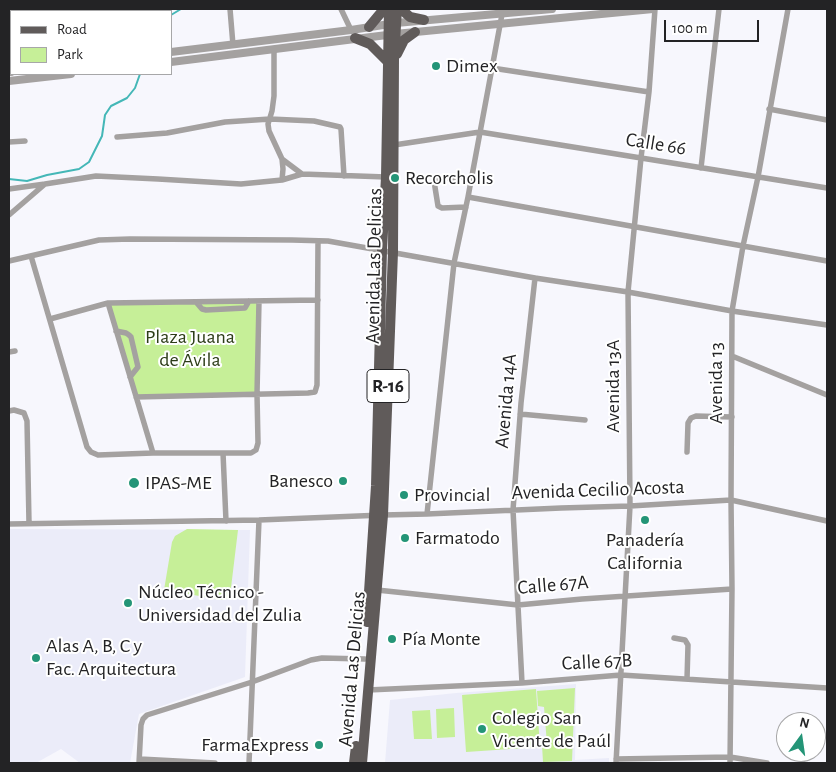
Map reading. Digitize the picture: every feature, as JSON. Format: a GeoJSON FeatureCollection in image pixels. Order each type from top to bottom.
{"type":"FeatureCollection","features":[{"type":"Feature","properties":{"kind":"main road"},"geometry":{"type":"LineString","coordinates":[[369,27],[384,9]]}},
{"type":"Feature","properties":{"kind":"main road","name":"R-16"},"geometry":{"type":"LineString","coordinates":[[389,9],[393,23]]}},
{"type":"Feature","properties":{"kind":"main road","name":"Avenida Las Delicias"},"geometry":{"type":"LineString","coordinates":[[362,763],[376,590],[393,252],[394,145],[391,60],[393,23],[397,9]]}},
{"type":"Feature","properties":{"kind":"main road"},"geometry":{"type":"LineString","coordinates":[[401,9],[410,17],[424,20]]}},
{"type":"Feature","properties":{"kind":"main road"},"geometry":{"type":"LineString","coordinates":[[353,34],[391,60],[404,40],[416,32]]}},
{"type":"Feature","properties":{"kind":"main road","name":"R-16"},"geometry":{"type":"LineString","coordinates":[[354,763],[379,515],[376,486],[382,250],[391,60]]}},
{"type":"Feature","properties":{"kind":"street"},"geometry":{"type":"LineString","coordinates":[[230,9],[233,45]]}},
{"type":"Feature","properties":{"kind":"street"},"geometry":{"type":"LineString","coordinates":[[341,9],[353,34]]}},
{"type":"Feature","properties":{"kind":"street"},"geometry":{"type":"LineString","coordinates":[[172,62],[274,49],[353,34],[369,27],[393,23],[503,11],[552,9]]}},
{"type":"Feature","properties":{"kind":"street"},"geometry":{"type":"LineString","coordinates":[[172,52],[353,34],[416,32],[654,9]]}},
{"type":"Feature","properties":{"kind":"street","name":"Avenida 13A"},"geometry":{"type":"LineString","coordinates":[[616,761],[630,506],[628,292],[649,92],[654,9]]}},
{"type":"Feature","properties":{"kind":"street"},"geometry":{"type":"LineString","coordinates":[[701,168],[719,9]]}},
{"type":"Feature","properties":{"kind":"street","name":"Avenida 13"},"geometry":{"type":"LineString","coordinates":[[730,760],[732,683],[732,311],[788,9]]}},
{"type":"Feature","properties":{"kind":"street"},"geometry":{"type":"LineString","coordinates":[[427,514],[454,263],[503,11]]}},
{"type":"Feature","properties":{"kind":"street"},"geometry":{"type":"LineString","coordinates":[[274,49],[274,96],[268,124],[269,131],[282,159],[282,180]]}},
{"type":"Feature","properties":{"kind":"street"},"geometry":{"type":"LineString","coordinates":[[492,68],[649,92]]}},
{"type":"Feature","properties":{"kind":"street"},"geometry":{"type":"LineString","coordinates":[[9,81],[58,75]]}},
{"type":"Feature","properties":{"kind":"street"},"geometry":{"type":"LineString","coordinates":[[769,109],[827,120]]}},
{"type":"Feature","properties":{"kind":"street"},"geometry":{"type":"LineString","coordinates":[[117,137],[167,133],[225,122],[270,119],[314,121],[340,127],[342,132],[344,176]]}},
{"type":"Feature","properties":{"kind":"street","name":"Calle 66"},"geometry":{"type":"LineString","coordinates":[[394,145],[480,132],[827,188]]}},
{"type":"Feature","properties":{"kind":"street"},"geometry":{"type":"LineString","coordinates":[[9,142],[25,141]]}},
{"type":"Feature","properties":{"kind":"street"},"geometry":{"type":"LineString","coordinates":[[282,159],[302,174]]}},
{"type":"Feature","properties":{"kind":"street"},"geometry":{"type":"LineString","coordinates":[[9,189],[96,176],[241,184],[282,180],[302,174],[386,177]]}},
{"type":"Feature","properties":{"kind":"street"},"geometry":{"type":"LineString","coordinates":[[462,177],[436,179],[434,181],[438,206],[442,208],[466,207]]}},
{"type":"Feature","properties":{"kind":"street"},"geometry":{"type":"LineString","coordinates":[[9,215],[45,184]]}},
{"type":"Feature","properties":{"kind":"street"},"geometry":{"type":"LineString","coordinates":[[468,197],[827,261]]}},
{"type":"Feature","properties":{"kind":"street"},"geometry":{"type":"LineString","coordinates":[[9,261],[99,240],[328,241],[535,278],[827,325]]}},
{"type":"Feature","properties":{"kind":"street"},"geometry":{"type":"LineString","coordinates":[[136,396],[315,392],[318,385],[318,241]]}},
{"type":"Feature","properties":{"kind":"street"},"geometry":{"type":"LineString","coordinates":[[31,256],[87,447],[91,452],[98,455],[223,453],[256,450],[258,444],[258,301]]}},
{"type":"Feature","properties":{"kind":"street","name":"Avenida 14A"},"geometry":{"type":"LineString","coordinates":[[522,683],[513,510],[520,414],[535,278]]}},
{"type":"Feature","properties":{"kind":"street"},"geometry":{"type":"LineString","coordinates":[[50,319],[108,304],[318,300]]}},
{"type":"Feature","properties":{"kind":"street"},"geometry":{"type":"LineString","coordinates":[[108,304],[153,453]]}},
{"type":"Feature","properties":{"kind":"street"},"geometry":{"type":"LineString","coordinates":[[116,331],[126,333],[130,337],[138,367],[130,377]]}},
{"type":"Feature","properties":{"kind":"street"},"geometry":{"type":"LineString","coordinates":[[732,356],[827,395]]}},
{"type":"Feature","properties":{"kind":"street"},"geometry":{"type":"LineString","coordinates":[[9,411],[14,410],[24,414],[27,421],[29,523]]}},
{"type":"Feature","properties":{"kind":"street"},"geometry":{"type":"LineString","coordinates":[[520,414],[585,420]]}},
{"type":"Feature","properties":{"kind":"street"},"geometry":{"type":"LineString","coordinates":[[687,452],[688,423],[691,418],[696,416],[732,417]]}},
{"type":"Feature","properties":{"kind":"street"},"geometry":{"type":"LineString","coordinates":[[223,453],[226,521]]}},
{"type":"Feature","properties":{"kind":"street","name":"Avenida Cecilio Acosta"},"geometry":{"type":"LineString","coordinates":[[9,524],[259,520],[630,506],[731,500],[827,521]]}},
{"type":"Feature","properties":{"kind":"street"},"geometry":{"type":"LineString","coordinates":[[249,763],[259,520]]}},
{"type":"Feature","properties":{"kind":"street","name":"Calle 67A"},"geometry":{"type":"LineString","coordinates":[[376,590],[518,605],[732,588]]}},
{"type":"Feature","properties":{"kind":"street"},"geometry":{"type":"LineString","coordinates":[[674,638],[685,640],[688,645],[687,679]]}},
{"type":"Feature","properties":{"kind":"street"},"geometry":{"type":"LineString","coordinates":[[215,763],[140,761],[141,725],[143,719],[147,715],[252,682],[311,660],[322,658],[365,659]]}},
{"type":"Feature","properties":{"kind":"street","name":"Calle 67B"},"geometry":{"type":"LineString","coordinates":[[368,690],[522,683],[621,675],[827,688]]}},
{"type":"Feature","properties":{"kind":"street"},"geometry":{"type":"LineString","coordinates":[[616,761],[730,760],[767,763]]}},
{"type":"Feature","properties":{"kind":"shaded area","name":"Núcleo Técnico - Universidad del Zulia"},"geometry":{"type":"Polygon","coordinates":[[[9,529],[250,530],[245,677],[139,714],[130,763],[80,763],[61,749],[36,763],[9,763],[9,529]]]}},
{"type":"Feature","properties":{"kind":"shaded area","name":"Colegio San Vicente de Paúl"},"geometry":{"type":"Polygon","coordinates":[[[576,684],[575,760],[609,758],[609,763],[385,763],[390,700],[576,684]]]}},
{"type":"Feature","properties":{"kind":"green space","name":"Plaza Juana de Ávila"},"geometry":{"type":"Polygon","coordinates":[[[257,302],[256,393],[137,395],[110,305],[257,302]]]}},
{"type":"Feature","properties":{"kind":"green space"},"geometry":{"type":"Polygon","coordinates":[[[187,529],[238,530],[230,596],[228,598],[223,600],[164,590],[172,542],[175,536],[187,529]]]}},
{"type":"Feature","properties":{"kind":"green space"},"geometry":{"type":"Polygon","coordinates":[[[575,688],[572,761],[543,762],[542,745],[547,744],[544,707],[538,706],[537,691],[575,688]]]}},
{"type":"Feature","properties":{"kind":"green space"},"geometry":{"type":"Polygon","coordinates":[[[536,689],[540,747],[466,752],[462,695],[536,689]]]}},
{"type":"Feature","properties":{"kind":"green space"},"geometry":{"type":"Polygon","coordinates":[[[454,708],[455,737],[437,738],[436,709],[454,708]]]}},
{"type":"Feature","properties":{"kind":"green space"},"geometry":{"type":"Polygon","coordinates":[[[430,710],[432,739],[414,739],[412,711],[430,710]]]}},
{"type":"Feature","properties":{"kind":"waterway"},"geometry":{"type":"LineString","coordinates":[[172,14],[181,9]]}},
{"type":"Feature","properties":{"kind":"waterway"},"geometry":{"type":"LineString","coordinates":[[9,179],[27,181],[79,169],[89,162],[102,136],[105,115],[111,106],[127,98],[135,88],[140,75]]}},
{"type":"Feature","properties":{"kind":"place","name":"Dimex"},"geometry":{"type":"Point","coordinates":[436,66]}},
{"type":"Feature","properties":{"kind":"place","name":"Recorcholis"},"geometry":{"type":"Point","coordinates":[395,178]}},
{"type":"Feature","properties":{"kind":"place","name":"Banesco"},"geometry":{"type":"Point","coordinates":[343,481]}},
{"type":"Feature","properties":{"kind":"place","name":"IPAS-ME"},"geometry":{"type":"Point","coordinates":[134,483]}},
{"type":"Feature","properties":{"kind":"place","name":"Provincial"},"geometry":{"type":"Point","coordinates":[404,495]}},
{"type":"Feature","properties":{"kind":"place","name":"Panadería California"},"geometry":{"type":"Point","coordinates":[645,520]}},
{"type":"Feature","properties":{"kind":"place","name":"Farmatodo"},"geometry":{"type":"Point","coordinates":[405,538]}},
{"type":"Feature","properties":{"kind":"place","name":"Núcleo Técnico - Universidad del Zulia"},"geometry":{"type":"Point","coordinates":[128,603]}},
{"type":"Feature","properties":{"kind":"place","name":"Pía Monte"},"geometry":{"type":"Point","coordinates":[392,639]}},
{"type":"Feature","properties":{"kind":"place","name":"Alas A, B, C y Fac. Arquitectura"},"geometry":{"type":"Point","coordinates":[36,658]}},
{"type":"Feature","properties":{"kind":"place","name":"Colegio San Vicente de Paúl"},"geometry":{"type":"Point","coordinates":[482,729]}},
{"type":"Feature","properties":{"kind":"place","name":"FarmaExpress"},"geometry":{"type":"Point","coordinates":[319,745]}}]}
